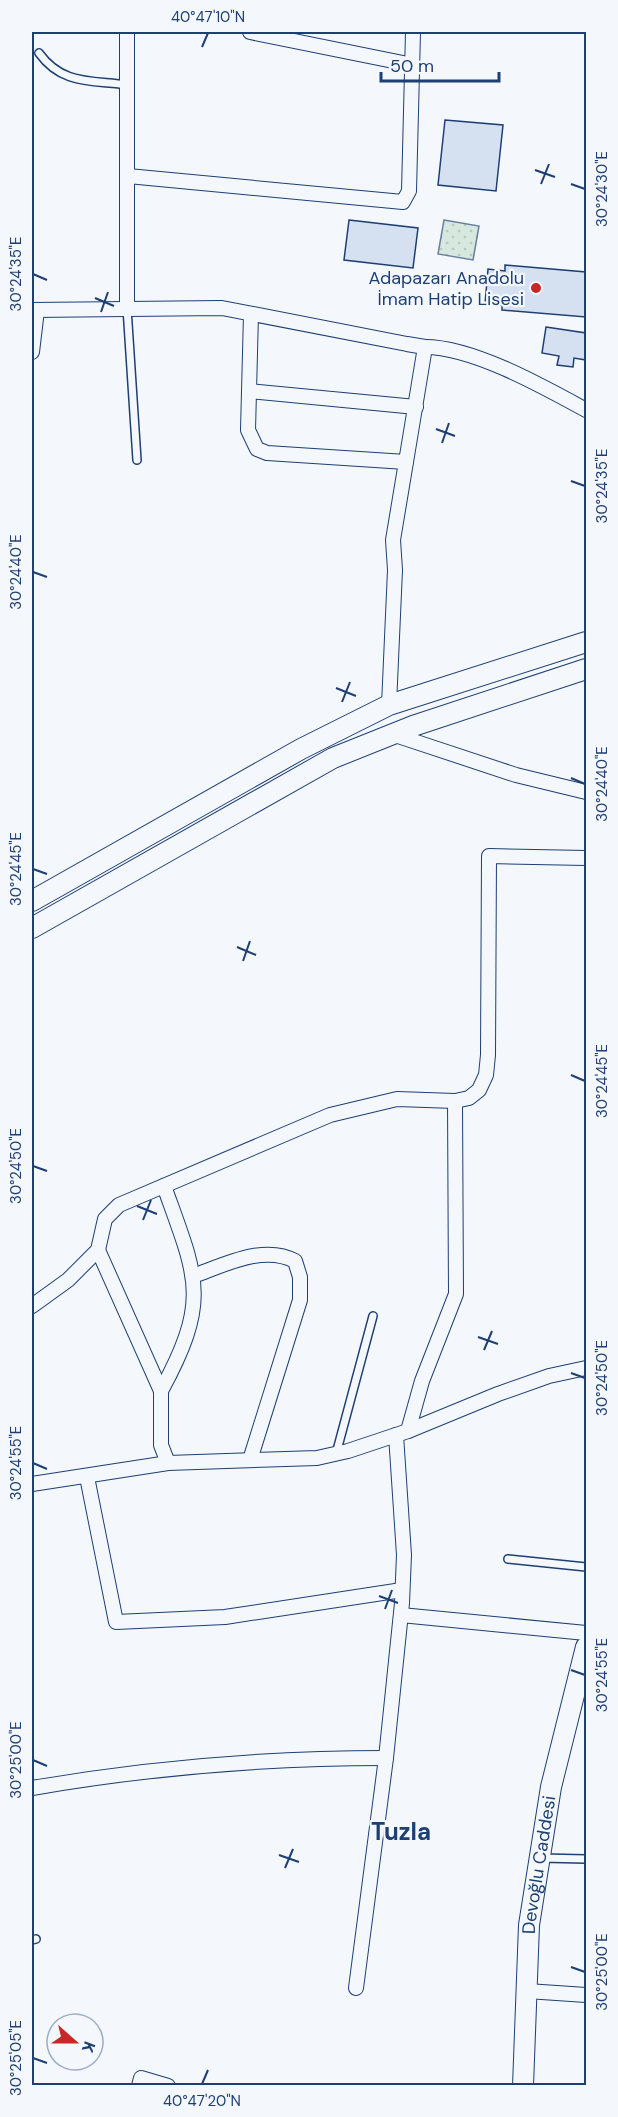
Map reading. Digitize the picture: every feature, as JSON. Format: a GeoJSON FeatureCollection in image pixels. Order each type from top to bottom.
{"type":"FeatureCollection","features":[{"type":"Feature","properties":{"kind":"street"},"geometry":{"type":"LineString","coordinates":[[127,32],[127,308]]}},
{"type":"Feature","properties":{"kind":"street"},"geometry":{"type":"LineString","coordinates":[[250,32],[413,65]]}},
{"type":"Feature","properties":{"kind":"street"},"geometry":{"type":"LineString","coordinates":[[128,176],[403,202],[409,191],[413,32]]}},
{"type":"Feature","properties":{"kind":"street"},"geometry":{"type":"LineString","coordinates":[[32,352],[34,310],[222,308],[425,347],[441,347],[539,384],[586,411]]}},
{"type":"Feature","properties":{"kind":"street"},"geometry":{"type":"LineString","coordinates":[[251,314],[248,430],[257,449],[267,453],[406,462]]}},
{"type":"Feature","properties":{"kind":"street"},"geometry":{"type":"LineString","coordinates":[[389,705],[395,570],[393,540],[425,347]]}},
{"type":"Feature","properties":{"kind":"street"},"geometry":{"type":"LineString","coordinates":[[249,391],[416,407]]}},
{"type":"Feature","properties":{"kind":"street"},"geometry":{"type":"LineString","coordinates":[[32,901],[301,749],[389,705],[586,642]]}},
{"type":"Feature","properties":{"kind":"street"},"geometry":{"type":"LineString","coordinates":[[32,928],[333,758],[392,734],[586,669]]}},
{"type":"Feature","properties":{"kind":"street"},"geometry":{"type":"LineString","coordinates":[[392,734],[516,775],[586,792]]}},
{"type":"Feature","properties":{"kind":"street"},"geometry":{"type":"LineString","coordinates":[[32,1306],[68,1281],[98,1250],[105,1219],[119,1205],[330,1115],[397,1099],[455,1101],[469,1098],[479,1090],[486,1075],[490,969],[489,856],[586,858]]}},
{"type":"Feature","properties":{"kind":"street"},"geometry":{"type":"LineString","coordinates":[[356,1988],[386,1758],[401,1615],[402,1433],[456,1294],[455,1101]]}},
{"type":"Feature","properties":{"kind":"street"},"geometry":{"type":"LineString","coordinates":[[161,1390],[181,1354],[194,1317],[196,1288],[164,1186]]}},
{"type":"Feature","properties":{"kind":"street"},"geometry":{"type":"LineString","coordinates":[[98,1250],[161,1390],[161,1445],[168,1463]]}},
{"type":"Feature","properties":{"kind":"street"},"geometry":{"type":"LineString","coordinates":[[194,1276],[246,1258],[282,1254],[295,1261],[300,1277],[300,1300],[250,1460]]}},
{"type":"Feature","properties":{"kind":"street"},"geometry":{"type":"LineString","coordinates":[[32,1484],[168,1463],[317,1458],[402,1433],[549,1376],[586,1368]]}},
{"type":"Feature","properties":{"kind":"street"},"geometry":{"type":"LineString","coordinates":[[87,1477],[116,1622],[225,1617],[402,1590]]}},
{"type":"Feature","properties":{"kind":"street"},"geometry":{"type":"LineString","coordinates":[[401,1615],[586,1633]]}},
{"type":"Feature","properties":{"kind":"street","name":"Devoğlu Caddesi"},"geometry":{"type":"LineString","coordinates":[[522,2085],[529,1925],[551,1787],[586,1647]]}},
{"type":"Feature","properties":{"kind":"street"},"geometry":{"type":"LineString","coordinates":[[32,1788],[218,1766],[324,1758],[386,1758]]}},
{"type":"Feature","properties":{"kind":"street"},"geometry":{"type":"LineString","coordinates":[[527,1991],[586,1995]]}},
{"type":"Feature","properties":{"kind":"street"},"geometry":{"type":"LineString","coordinates":[[139,2085],[141,2078],[168,2085]]}},
{"type":"Feature","properties":{"kind":"lane"},"geometry":{"type":"LineString","coordinates":[[39,53],[50,68],[59,74],[127,84]]}},
{"type":"Feature","properties":{"kind":"lane"},"geometry":{"type":"LineString","coordinates":[[127,308],[137,460]]}},
{"type":"Feature","properties":{"kind":"lane"},"geometry":{"type":"LineString","coordinates":[[336,1454],[373,1316]]}},
{"type":"Feature","properties":{"kind":"lane"},"geometry":{"type":"LineString","coordinates":[[508,1559],[586,1567]]}},
{"type":"Feature","properties":{"kind":"lane"},"geometry":{"type":"LineString","coordinates":[[540,1858],[586,1860]]}},
{"type":"Feature","properties":{"kind":"shaded area"},"geometry":{"type":"Polygon","coordinates":[[[444,220],[479,226],[473,260],[438,254],[444,220]]]}},
{"type":"Feature","properties":{"kind":"building"},"geometry":{"type":"Polygon","coordinates":[[[445,120],[503,125],[496,191],[438,185],[445,120]]]}},
{"type":"Feature","properties":{"kind":"building"},"geometry":{"type":"Polygon","coordinates":[[[349,220],[418,228],[413,268],[344,260],[349,220]]]}},
{"type":"Feature","properties":{"kind":"building","name":"Adapazarı Anadolu İmam Hatip Lisesi"},"geometry":{"type":"Polygon","coordinates":[[[505,265],[586,272],[586,317],[502,310],[502,305],[485,304],[488,269],[505,271],[505,265]]]}},
{"type":"Feature","properties":{"kind":"building"},"geometry":{"type":"Polygon","coordinates":[[[546,327],[586,333],[586,360],[574,358],[573,367],[557,365],[559,356],[542,353],[546,327]]]}},
{"type":"Feature","properties":{"kind":"place","name":"Adapazarı Anadolu İmam Hatip Lisesi"},"geometry":{"type":"Point","coordinates":[536,288]}},
{"type":"Feature","properties":{"kind":"district","name":"Tuzla"},"geometry":{"type":"Point","coordinates":[401,1831]}}]}
